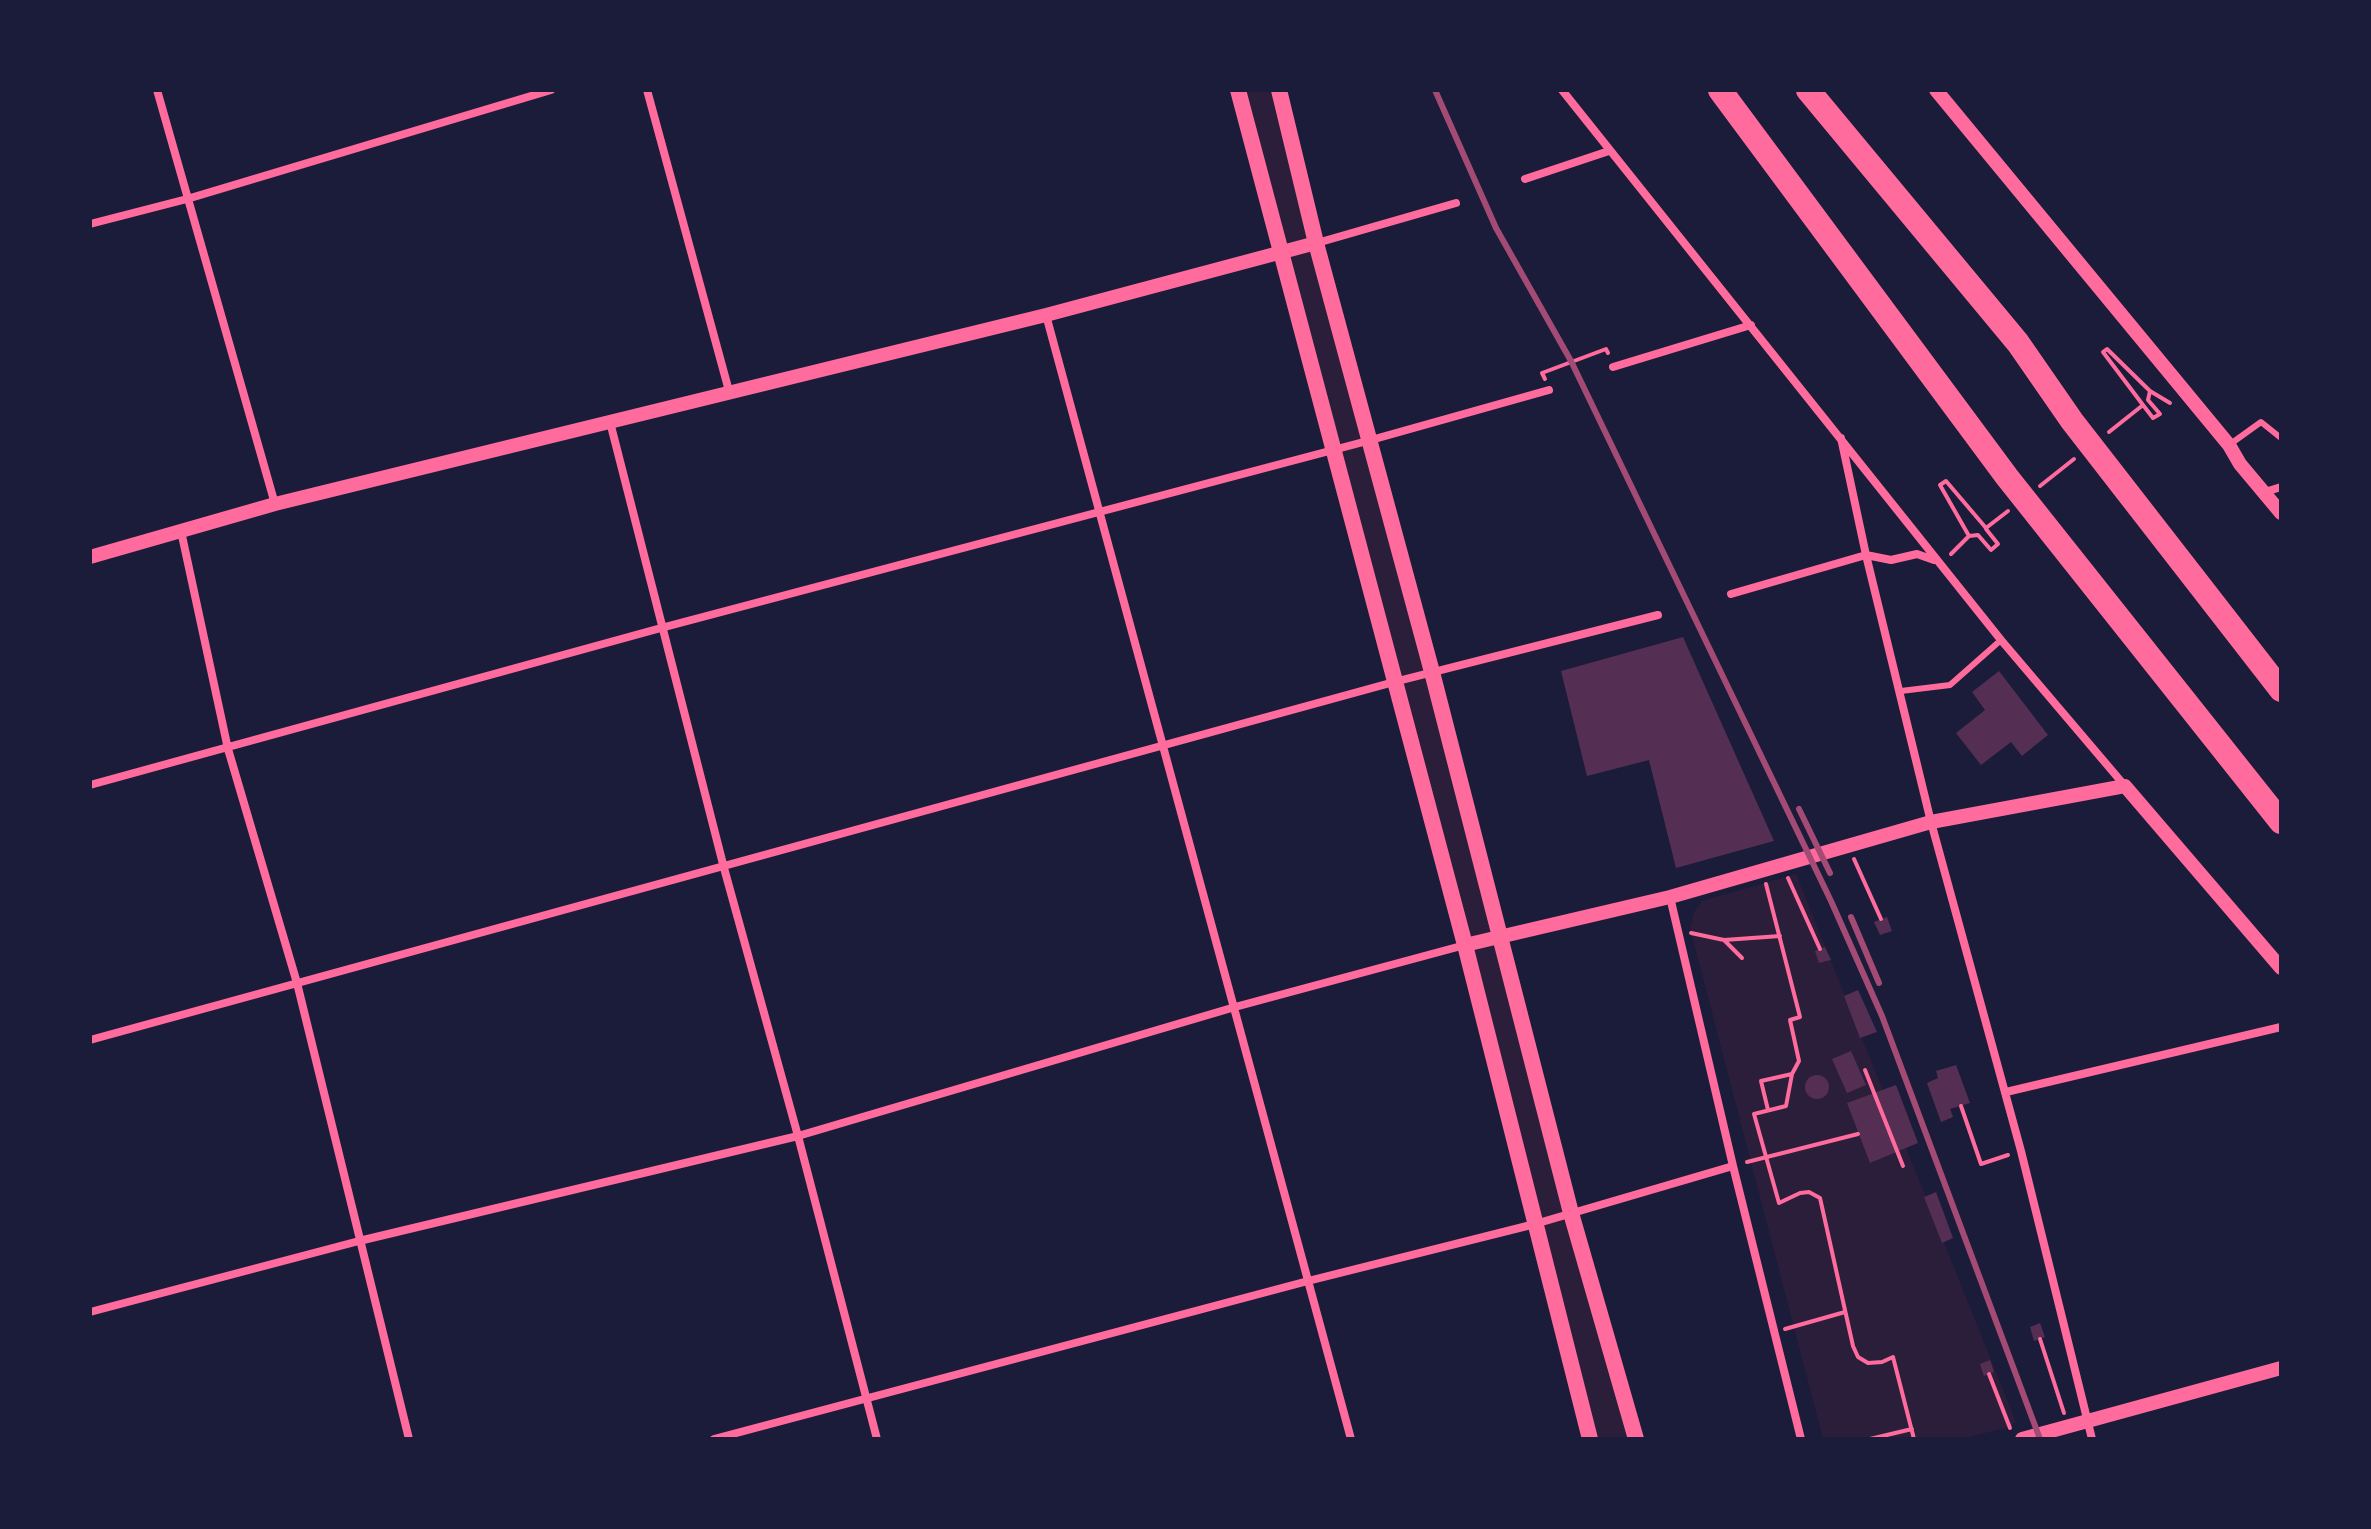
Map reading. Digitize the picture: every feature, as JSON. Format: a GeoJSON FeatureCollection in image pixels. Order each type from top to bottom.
{"type":"FeatureCollection","features":[{"type":"Feature","properties":{"kind":"highway"},"geometry":{"type":"LineString","coordinates":[[1720,90],[2007,477],[2281,822]]}},
{"type":"Feature","properties":{"kind":"highway"},"geometry":{"type":"LineString","coordinates":[[1808,90],[2018,343],[2072,421],[2281,690]]}},
{"type":"Feature","properties":{"kind":"main road"},"geometry":{"type":"LineString","coordinates":[[1238,90],[1465,945],[1590,1439]]}},
{"type":"Feature","properties":{"kind":"main road"},"geometry":{"type":"LineString","coordinates":[[1279,90],[1316,243],[1432,672],[1571,1213],[1636,1439]]}},
{"type":"Feature","properties":{"kind":"street"},"geometry":{"type":"LineString","coordinates":[[157,90],[275,504]]}},
{"type":"Feature","properties":{"kind":"street"},"geometry":{"type":"LineString","coordinates":[[90,224],[187,199],[551,90]]}},
{"type":"Feature","properties":{"kind":"street"},"geometry":{"type":"LineString","coordinates":[[647,90],[729,391]]}},
{"type":"Feature","properties":{"kind":"street"},"geometry":{"type":"LineString","coordinates":[[1562,90],[2001,640],[2281,968]]}},
{"type":"Feature","properties":{"kind":"street"},"geometry":{"type":"LineString","coordinates":[[1936,90],[2229,445],[2240,464],[2281,513]]}},
{"type":"Feature","properties":{"kind":"street"},"geometry":{"type":"LineString","coordinates":[[1525,179],[1609,151]]}},
{"type":"Feature","properties":{"kind":"street"},"geometry":{"type":"LineString","coordinates":[[90,557],[275,504],[1046,315],[1456,203]]}},
{"type":"Feature","properties":{"kind":"street"},"geometry":{"type":"LineString","coordinates":[[1046,315],[1351,1439]]}},
{"type":"Feature","properties":{"kind":"street"},"geometry":{"type":"LineString","coordinates":[[1613,367],[1751,325]]}},
{"type":"Feature","properties":{"kind":"street"},"geometry":{"type":"LineString","coordinates":[[90,785],[1549,390]]}},
{"type":"Feature","properties":{"kind":"street"},"geometry":{"type":"LineString","coordinates":[[610,422],[724,868],[877,1439]]}},
{"type":"Feature","properties":{"kind":"street"},"geometry":{"type":"LineString","coordinates":[[1841,438],[1931,822],[2006,1092],[2092,1439]]}},
{"type":"Feature","properties":{"kind":"street"},"geometry":{"type":"LineString","coordinates":[[2265,492],[2281,487]]}},
{"type":"Feature","properties":{"kind":"street"},"geometry":{"type":"LineString","coordinates":[[181,531],[228,749],[297,983],[409,1439]]}},
{"type":"Feature","properties":{"kind":"street"},"geometry":{"type":"LineString","coordinates":[[1731,594],[1866,555],[1891,560],[1917,554],[1941,564]]}},
{"type":"Feature","properties":{"kind":"street"},"geometry":{"type":"LineString","coordinates":[[90,1040],[1394,682],[1658,615]]}},
{"type":"Feature","properties":{"kind":"street"},"geometry":{"type":"LineString","coordinates":[[90,1312],[359,1241],[798,1136],[1235,1007],[1465,945],[1670,897],[1931,822],[2125,786]]}},
{"type":"Feature","properties":{"kind":"street"},"geometry":{"type":"LineString","coordinates":[[1670,897],[1801,1439]]}},
{"type":"Feature","properties":{"kind":"street"},"geometry":{"type":"LineString","coordinates":[[2006,1092],[2281,1027]]}},
{"type":"Feature","properties":{"kind":"street"},"geometry":{"type":"LineString","coordinates":[[714,1439],[1535,1224],[1733,1166]]}},
{"type":"Feature","properties":{"kind":"street"},"geometry":{"type":"LineString","coordinates":[[2022,1439],[2281,1368]]}},
{"type":"Feature","properties":{"kind":"lane"},"geometry":{"type":"LineString","coordinates":[[2229,445],[2261,422],[2281,438]]}},
{"type":"Feature","properties":{"kind":"lane"},"geometry":{"type":"LineString","coordinates":[[1901,691],[1950,685],[2001,640]]}},
{"type":"Feature","properties":{"kind":"path"},"geometry":{"type":"LineString","coordinates":[[1549,390],[1542,373],[1606,349],[1613,367]]}},
{"type":"Feature","properties":{"kind":"path"},"geometry":{"type":"LineString","coordinates":[[2148,400],[2160,414],[2153,418],[2103,352],[2107,349],[2150,391]]}},
{"type":"Feature","properties":{"kind":"path"},"geometry":{"type":"LineString","coordinates":[[2106,434],[2143,405]]}},
{"type":"Feature","properties":{"kind":"path"},"geometry":{"type":"LineString","coordinates":[[2034,490],[2082,453]]}},
{"type":"Feature","properties":{"kind":"path"},"geometry":{"type":"LineString","coordinates":[[1941,564],[1968,535],[1978,535],[1991,550],[1998,544],[1946,481],[1940,485],[1968,535]]}},
{"type":"Feature","properties":{"kind":"path"},"geometry":{"type":"LineString","coordinates":[[1988,530],[2010,509]]}},
{"type":"Feature","properties":{"kind":"path"},"geometry":{"type":"LineString","coordinates":[[1848,846],[1881,919]]}},
{"type":"Feature","properties":{"kind":"path"},"geometry":{"type":"LineString","coordinates":[[1782,865],[1820,949]]}},
{"type":"Feature","properties":{"kind":"path"},"geometry":{"type":"LineString","coordinates":[[1763,870],[1800,1017],[1790,1020],[1799,1061],[1792,1074],[1786,1106],[1754,1114],[1779,1203],[1800,1193],[1809,1192],[1820,1198],[1858,1357],[1875,1363],[1893,1357],[1914,1439]]}},
{"type":"Feature","properties":{"kind":"path"},"geometry":{"type":"LineString","coordinates":[[1678,931],[1724,940],[1780,936]]}},
{"type":"Feature","properties":{"kind":"path"},"geometry":{"type":"LineString","coordinates":[[1724,940],[1742,958]]}},
{"type":"Feature","properties":{"kind":"path"},"geometry":{"type":"LineString","coordinates":[[1865,1070],[1903,1166]]}},
{"type":"Feature","properties":{"kind":"path"},"geometry":{"type":"LineString","coordinates":[[1768,1111],[1761,1081],[1792,1074]]}},
{"type":"Feature","properties":{"kind":"path"},"geometry":{"type":"LineString","coordinates":[[1961,1106],[1981,1164],[2021,1151]]}},
{"type":"Feature","properties":{"kind":"path"},"geometry":{"type":"LineString","coordinates":[[1733,1166],[1858,1134]]}},
{"type":"Feature","properties":{"kind":"path"},"geometry":{"type":"LineString","coordinates":[[1774,1332],[1845,1312]]}},
{"type":"Feature","properties":{"kind":"path"},"geometry":{"type":"LineString","coordinates":[[2040,1339],[2068,1426]]}},
{"type":"Feature","properties":{"kind":"path"},"geometry":{"type":"LineString","coordinates":[[1989,1374],[2014,1439]]}},
{"type":"Feature","properties":{"kind":"path"},"geometry":{"type":"LineString","coordinates":[[1870,1439],[1912,1429]]}},
{"type":"Feature","properties":{"kind":"shaded area"},"geometry":{"type":"Polygon","coordinates":[[[1238,90],[1279,90],[1636,1439],[1590,1439],[1238,90]]]}},
{"type":"Feature","properties":{"kind":"shaded area"},"geometry":{"type":"Polygon","coordinates":[[[1796,874],[2016,1422],[2010,1427],[1961,1439],[1823,1439],[1690,928],[1694,912],[1702,901],[1796,874]]]}},
{"type":"Feature","properties":{"kind":"building"},"geometry":{"type":"Polygon","coordinates":[[[1683,637],[1774,841],[1676,868],[1649,760],[1587,776],[1561,671],[1683,637]]]}},
{"type":"Feature","properties":{"kind":"building"},"geometry":{"type":"Polygon","coordinates":[[[1999,671],[2048,735],[2022,756],[2011,742],[1981,765],[1956,733],[1985,710],[1972,692],[1999,671]]]}},
{"type":"Feature","properties":{"kind":"building"},"geometry":{"type":"Polygon","coordinates":[[[1887,917],[1892,931],[1880,935],[1874,922],[1887,917]]]}},
{"type":"Feature","properties":{"kind":"building"},"geometry":{"type":"Polygon","coordinates":[[[1825,947],[1831,960],[1819,963],[1815,951],[1825,947]]]}},
{"type":"Feature","properties":{"kind":"building"},"geometry":{"type":"Polygon","coordinates":[[[1858,990],[1877,1032],[1860,1038],[1844,996],[1858,990]]]}},
{"type":"Feature","properties":{"kind":"building"},"geometry":{"type":"Polygon","coordinates":[[[1851,1051],[1866,1085],[1847,1093],[1832,1059],[1851,1051]]]}},
{"type":"Feature","properties":{"kind":"building"},"geometry":{"type":"Polygon","coordinates":[[[1956,1065],[1970,1103],[1950,1109],[1953,1117],[1941,1122],[1927,1083],[1938,1078],[1936,1071],[1956,1065]]]}},
{"type":"Feature","properties":{"kind":"building"},"geometry":{"type":"Polygon","coordinates":[[[1817,1075],[1828,1082],[1829,1087],[1822,1098],[1817,1099],[1806,1092],[1805,1087],[1812,1076],[1817,1075]]]}},
{"type":"Feature","properties":{"kind":"building"},"geometry":{"type":"Polygon","coordinates":[[[1896,1085],[1918,1143],[1870,1163],[1847,1103],[1896,1085]]]}},
{"type":"Feature","properties":{"kind":"building"},"geometry":{"type":"Polygon","coordinates":[[[1936,1192],[1953,1238],[1942,1243],[1924,1197],[1936,1192]]]}},
{"type":"Feature","properties":{"kind":"building"},"geometry":{"type":"Polygon","coordinates":[[[2040,1323],[2045,1337],[2034,1341],[2030,1327],[2040,1323]]]}},
{"type":"Feature","properties":{"kind":"building"},"geometry":{"type":"Polygon","coordinates":[[[1990,1360],[1994,1372],[1984,1376],[1980,1364],[1990,1360]]]}},
{"type":"Feature","properties":{"kind":"railway"},"geometry":{"type":"LineString","coordinates":[[1435,90],[1496,228],[1571,361],[1831,901],[1882,1016],[2040,1439]]}},
{"type":"Feature","properties":{"kind":"railway"},"geometry":{"type":"LineString","coordinates":[[1799,809],[1830,873]]}},
{"type":"Feature","properties":{"kind":"railway"},"geometry":{"type":"LineString","coordinates":[[1851,917],[1879,983]]}}]}
